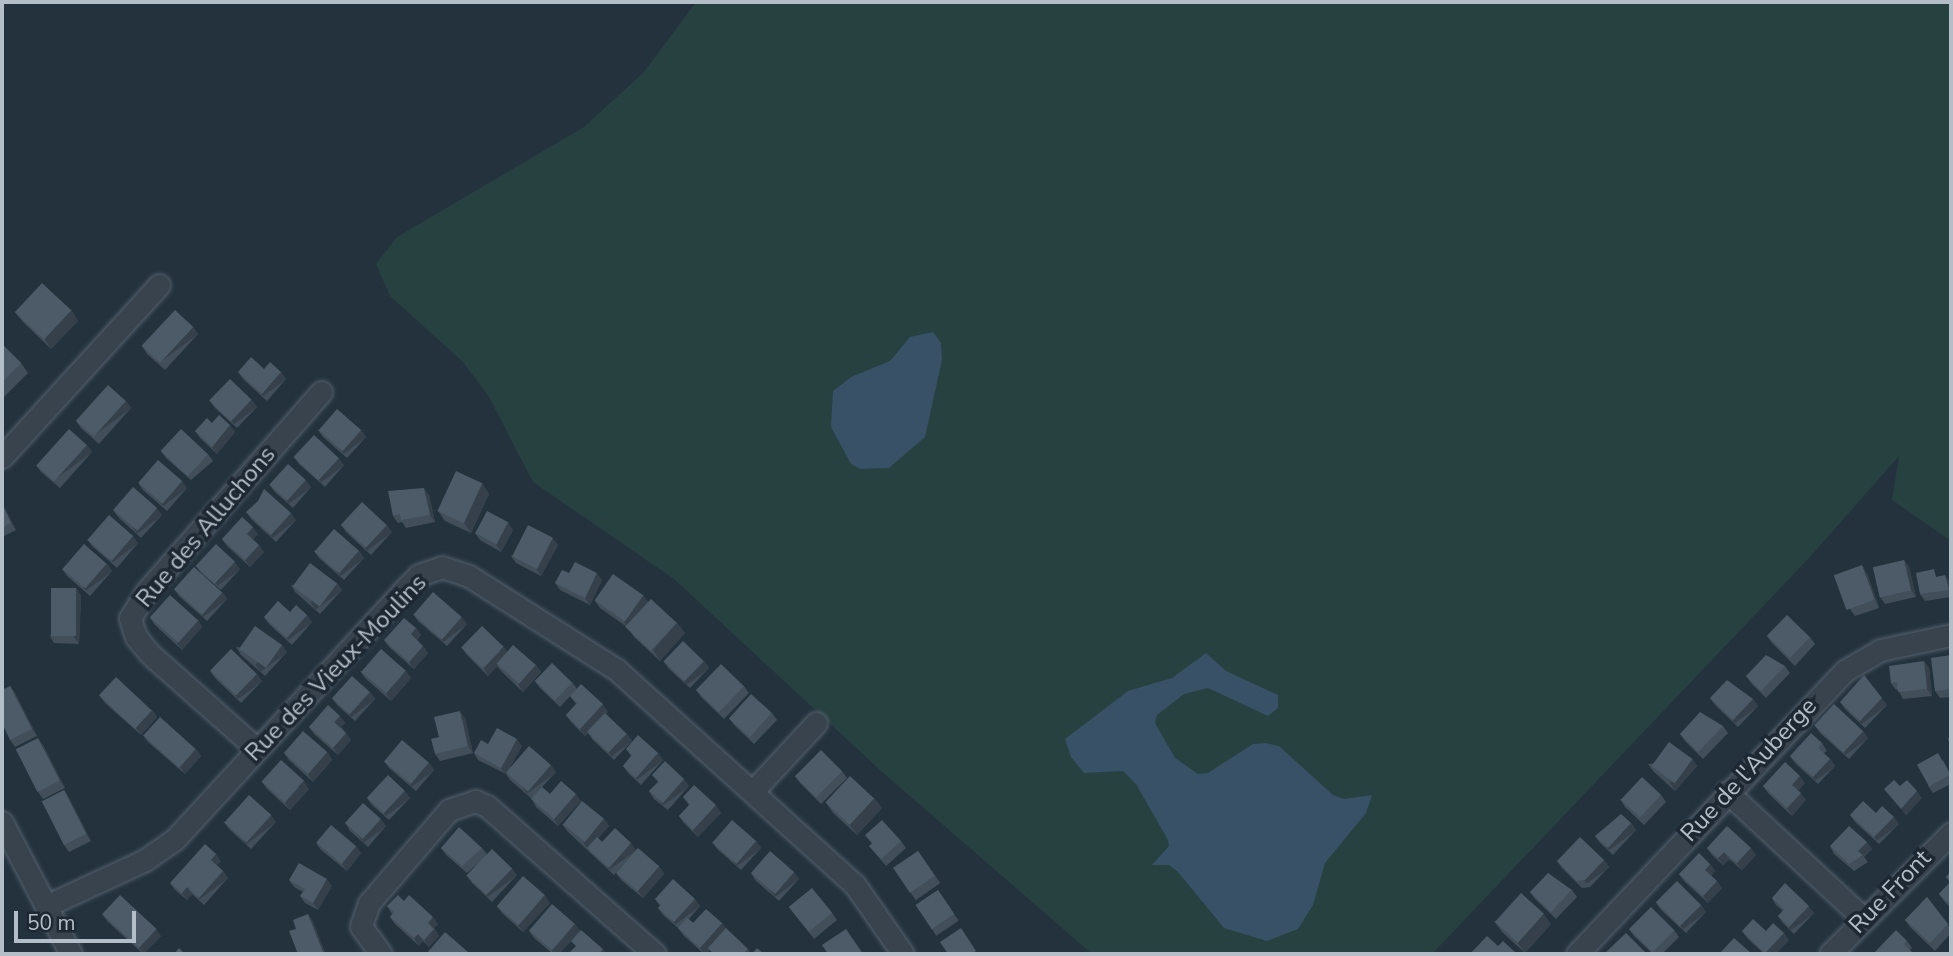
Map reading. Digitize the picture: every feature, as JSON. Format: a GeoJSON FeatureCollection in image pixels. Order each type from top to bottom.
{"type":"FeatureCollection","features":[{"type":"Feature","properties":{"kind":"street"},"geometry":{"type":"LineString","coordinates":[[2,457],[159,285]]}},
{"type":"Feature","properties":{"kind":"street","name":"Rue des Alluchons"},"geometry":{"type":"LineString","coordinates":[[257,749],[149,653],[136,637],[130,618],[146,592],[321,391]]}},
{"type":"Feature","properties":{"kind":"street","name":"Rue des Vieux-Moulins"},"geometry":{"type":"LineString","coordinates":[[48,905],[145,860],[175,839],[408,586],[419,575],[442,567],[469,576],[599,656],[855,885],[903,954]]}},
{"type":"Feature","properties":{"kind":"street","name":"Rue de l'Auberge"},"geometry":{"type":"LineString","coordinates":[[1577,954],[1830,684],[1863,657],[1898,644],[1951,635]]}},
{"type":"Feature","properties":{"kind":"street"},"geometry":{"type":"LineString","coordinates":[[753,791],[816,723]]}},
{"type":"Feature","properties":{"kind":"street"},"geometry":{"type":"LineString","coordinates":[[1727,792],[1863,918]]}},
{"type":"Feature","properties":{"kind":"street"},"geometry":{"type":"LineString","coordinates":[[381,954],[361,926],[369,903],[449,810],[475,801],[487,806],[655,954]]}},
{"type":"Feature","properties":{"kind":"street"},"geometry":{"type":"LineString","coordinates":[[2,822],[48,905],[71,954]]}},
{"type":"Feature","properties":{"kind":"street","name":"Rue Front"},"geometry":{"type":"LineString","coordinates":[[1830,954],[1863,918],[1951,833]]}},
{"type":"Feature","properties":{"kind":"green space"},"geometry":{"type":"Polygon","coordinates":[[[696,2],[1951,2],[1951,541],[1892,500],[1899,456],[1810,557],[1432,954],[1092,954],[881,771],[674,579],[533,482],[489,397],[463,362],[390,296],[376,264],[397,237],[584,127],[644,72],[696,2]]]}},
{"type":"Feature","properties":{"kind":"water"},"geometry":{"type":"Polygon","coordinates":[[[933,332],[941,343],[942,360],[925,437],[889,468],[860,469],[851,464],[831,427],[833,391],[851,377],[890,361],[910,337],[933,332]]]}},
{"type":"Feature","properties":{"kind":"water"},"geometry":{"type":"Polygon","coordinates":[[[1206,653],[1226,671],[1278,695],[1278,708],[1268,716],[1208,688],[1184,694],[1157,715],[1155,723],[1175,758],[1198,774],[1208,773],[1253,744],[1266,743],[1279,746],[1333,795],[1344,799],[1372,795],[1366,813],[1325,863],[1313,905],[1298,929],[1267,941],[1224,928],[1178,872],[1169,865],[1152,865],[1169,846],[1168,840],[1136,784],[1123,771],[1084,773],[1071,757],[1065,739],[1128,691],[1172,678],[1206,653]]]}},
{"type":"Feature","properties":{"kind":"building"},"geometry":{"type":"Polygon","coordinates":[[[42,283],[71,310],[44,340],[15,312],[42,283]]]}},
{"type":"Feature","properties":{"kind":"building"},"geometry":{"type":"Polygon","coordinates":[[[175,310],[193,327],[160,363],[142,346],[175,310]]]}},
{"type":"Feature","properties":{"kind":"building"},"geometry":{"type":"Polygon","coordinates":[[[2,344],[21,363],[2,382],[2,344]]]}},
{"type":"Feature","properties":{"kind":"building"},"geometry":{"type":"Polygon","coordinates":[[[251,357],[264,369],[270,362],[281,372],[262,394],[238,372],[251,357]]]}},
{"type":"Feature","properties":{"kind":"building"},"geometry":{"type":"Polygon","coordinates":[[[230,379],[252,400],[231,421],[209,401],[230,379]]]}},
{"type":"Feature","properties":{"kind":"building"},"geometry":{"type":"Polygon","coordinates":[[[108,385],[126,401],[94,437],[76,421],[108,385]]]}},
{"type":"Feature","properties":{"kind":"building"},"geometry":{"type":"Polygon","coordinates":[[[337,409],[361,430],[343,451],[319,430],[337,409]]]}},
{"type":"Feature","properties":{"kind":"building"},"geometry":{"type":"Polygon","coordinates":[[[219,415],[230,425],[212,447],[195,431],[207,418],[212,423],[219,415]]]}},
{"type":"Feature","properties":{"kind":"building"},"geometry":{"type":"Polygon","coordinates":[[[69,429],[87,445],[54,481],[36,465],[69,429]]]}},
{"type":"Feature","properties":{"kind":"building"},"geometry":{"type":"Polygon","coordinates":[[[181,429],[208,454],[188,476],[161,451],[181,429]]]}},
{"type":"Feature","properties":{"kind":"building"},"geometry":{"type":"Polygon","coordinates":[[[314,435],[339,458],[318,480],[294,457],[314,435]]]}},
{"type":"Feature","properties":{"kind":"building"},"geometry":{"type":"Polygon","coordinates":[[[158,460],[182,481],[162,504],[138,483],[158,460]]]}},
{"type":"Feature","properties":{"kind":"building"},"geometry":{"type":"Polygon","coordinates":[[[288,464],[306,480],[287,501],[269,485],[288,464]]]}},
{"type":"Feature","properties":{"kind":"building"},"geometry":{"type":"Polygon","coordinates":[[[456,471],[482,483],[464,523],[437,511],[456,471]]]}},
{"type":"Feature","properties":{"kind":"building"},"geometry":{"type":"Polygon","coordinates":[[[133,487],[157,508],[137,531],[113,510],[133,487]]]}},
{"type":"Feature","properties":{"kind":"building"},"geometry":{"type":"Polygon","coordinates":[[[424,488],[430,515],[401,520],[400,514],[393,516],[388,491],[424,488]]]}},
{"type":"Feature","properties":{"kind":"building"},"geometry":{"type":"Polygon","coordinates":[[[264,489],[291,513],[271,535],[246,512],[258,501],[264,489]]]}},
{"type":"Feature","properties":{"kind":"building"},"geometry":{"type":"Polygon","coordinates":[[[362,502],[387,525],[366,548],[341,525],[362,502]]]}},
{"type":"Feature","properties":{"kind":"building"},"geometry":{"type":"Polygon","coordinates":[[[2,504],[11,523],[2,528],[2,504]]]}},
{"type":"Feature","properties":{"kind":"building"},"geometry":{"type":"Polygon","coordinates":[[[487,511],[508,522],[496,544],[475,533],[487,511]]]}},
{"type":"Feature","properties":{"kind":"building"},"geometry":{"type":"Polygon","coordinates":[[[109,515],[133,536],[112,561],[87,540],[109,515]]]}},
{"type":"Feature","properties":{"kind":"building"},"geometry":{"type":"Polygon","coordinates":[[[242,517],[253,527],[247,534],[259,545],[245,560],[222,539],[242,517]]]}},
{"type":"Feature","properties":{"kind":"building"},"geometry":{"type":"Polygon","coordinates":[[[528,525],[553,538],[537,569],[512,556],[528,525]]]}},
{"type":"Feature","properties":{"kind":"building"},"geometry":{"type":"Polygon","coordinates":[[[334,529],[359,551],[339,573],[314,552],[334,529]]]}},
{"type":"Feature","properties":{"kind":"building"},"geometry":{"type":"Polygon","coordinates":[[[84,544],[107,564],[85,589],[62,569],[84,544]]]}},
{"type":"Feature","properties":{"kind":"building"},"geometry":{"type":"Polygon","coordinates":[[[216,544],[235,562],[215,584],[196,566],[216,544]]]}},
{"type":"Feature","properties":{"kind":"building"},"geometry":{"type":"Polygon","coordinates":[[[1904,560],[1911,590],[1880,597],[1873,567],[1904,560]]]}},
{"type":"Feature","properties":{"kind":"building"},"geometry":{"type":"Polygon","coordinates":[[[575,562],[597,573],[585,598],[555,583],[562,570],[569,573],[575,562]]]}},
{"type":"Feature","properties":{"kind":"building"},"geometry":{"type":"Polygon","coordinates":[[[310,563],[337,583],[320,607],[293,586],[310,563]]]}},
{"type":"Feature","properties":{"kind":"building"},"geometry":{"type":"Polygon","coordinates":[[[1862,565],[1875,600],[1846,610],[1834,575],[1862,565]]]}},
{"type":"Feature","properties":{"kind":"building"},"geometry":{"type":"Polygon","coordinates":[[[194,567],[222,592],[202,615],[174,589],[194,567]]]}},
{"type":"Feature","properties":{"kind":"building"},"geometry":{"type":"Polygon","coordinates":[[[1934,569],[1936,577],[1945,575],[1949,590],[1920,594],[1916,573],[1934,569]]]}},
{"type":"Feature","properties":{"kind":"building"},"geometry":{"type":"Polygon","coordinates":[[[613,574],[643,595],[625,621],[595,600],[613,574]]]}},
{"type":"Feature","properties":{"kind":"building"},"geometry":{"type":"Polygon","coordinates":[[[51,588],[76,588],[76,636],[51,636],[51,588]]]}},
{"type":"Feature","properties":{"kind":"building"},"geometry":{"type":"Polygon","coordinates":[[[433,592],[462,617],[442,640],[413,615],[433,592]]]}},
{"type":"Feature","properties":{"kind":"building"},"geometry":{"type":"Polygon","coordinates":[[[170,595],[198,620],[178,643],[150,617],[170,595]]]}},
{"type":"Feature","properties":{"kind":"building"},"geometry":{"type":"Polygon","coordinates":[[[651,599],[677,623],[651,651],[625,627],[651,599]]]}},
{"type":"Feature","properties":{"kind":"building"},"geometry":{"type":"Polygon","coordinates":[[[278,601],[290,612],[296,605],[307,615],[287,638],[264,617],[278,601]]]}},
{"type":"Feature","properties":{"kind":"building"},"geometry":{"type":"Polygon","coordinates":[[[1787,615],[1810,637],[1790,658],[1767,636],[1787,615]]]}},
{"type":"Feature","properties":{"kind":"building"},"geometry":{"type":"Polygon","coordinates":[[[404,618],[416,628],[411,634],[423,646],[409,662],[384,640],[404,618]]]}},
{"type":"Feature","properties":{"kind":"building"},"geometry":{"type":"Polygon","coordinates":[[[255,626],[282,645],[266,668],[239,649],[255,626]]]}},
{"type":"Feature","properties":{"kind":"building"},"geometry":{"type":"Polygon","coordinates":[[[482,626],[504,647],[483,668],[461,648],[482,626]]]}},
{"type":"Feature","properties":{"kind":"building"},"geometry":{"type":"Polygon","coordinates":[[[683,641],[704,661],[684,681],[664,661],[683,641]]]}},
{"type":"Feature","properties":{"kind":"building"},"geometry":{"type":"Polygon","coordinates":[[[513,645],[536,665],[519,684],[497,664],[513,645]]]}},
{"type":"Feature","properties":{"kind":"building"},"geometry":{"type":"Polygon","coordinates":[[[231,649],[257,674],[236,696],[210,671],[231,649]]]}},
{"type":"Feature","properties":{"kind":"building"},"geometry":{"type":"Polygon","coordinates":[[[381,649],[406,671],[386,693],[361,672],[381,649]]]}},
{"type":"Feature","properties":{"kind":"building"},"geometry":{"type":"Polygon","coordinates":[[[1766,655],[1785,666],[1761,691],[1746,676],[1766,655]]]}},
{"type":"Feature","properties":{"kind":"building"},"geometry":{"type":"Polygon","coordinates":[[[1951,655],[1951,689],[1935,691],[1931,658],[1951,655]]]}},
{"type":"Feature","properties":{"kind":"building"},"geometry":{"type":"Polygon","coordinates":[[[1924,661],[1927,689],[1898,692],[1897,682],[1891,683],[1889,666],[1924,661]]]}},
{"type":"Feature","properties":{"kind":"building"},"geometry":{"type":"Polygon","coordinates":[[[552,663],[572,682],[555,700],[535,681],[552,663]]]}},
{"type":"Feature","properties":{"kind":"building"},"geometry":{"type":"Polygon","coordinates":[[[721,664],[744,686],[719,712],[696,690],[721,664]]]}},
{"type":"Feature","properties":{"kind":"building"},"geometry":{"type":"Polygon","coordinates":[[[1864,675],[1882,698],[1860,721],[1840,702],[1864,675]]]}},
{"type":"Feature","properties":{"kind":"building"},"geometry":{"type":"Polygon","coordinates":[[[352,676],[370,692],[350,714],[332,698],[352,676]]]}},
{"type":"Feature","properties":{"kind":"building"},"geometry":{"type":"Polygon","coordinates":[[[116,677],[152,710],[135,729],[99,695],[116,677]]]}},
{"type":"Feature","properties":{"kind":"building"},"geometry":{"type":"Polygon","coordinates":[[[1727,680],[1753,699],[1733,720],[1710,698],[1727,680]]]}},
{"type":"Feature","properties":{"kind":"building"},"geometry":{"type":"Polygon","coordinates":[[[581,684],[603,704],[580,729],[566,715],[577,703],[570,696],[581,684]]]}},
{"type":"Feature","properties":{"kind":"building"},"geometry":{"type":"Polygon","coordinates":[[[10,686],[32,729],[10,740],[2,723],[2,690],[10,686]]]}},
{"type":"Feature","properties":{"kind":"building"},"geometry":{"type":"Polygon","coordinates":[[[751,694],[772,713],[750,737],[729,719],[751,694]]]}},
{"type":"Feature","properties":{"kind":"building"},"geometry":{"type":"Polygon","coordinates":[[[1834,704],[1863,731],[1843,752],[1814,725],[1834,704]]]}},
{"type":"Feature","properties":{"kind":"building"},"geometry":{"type":"Polygon","coordinates":[[[328,705],[340,716],[334,722],[346,733],[333,748],[309,727],[328,705]]]}},
{"type":"Feature","properties":{"kind":"building"},"geometry":{"type":"Polygon","coordinates":[[[460,711],[468,746],[435,754],[431,739],[439,737],[434,717],[460,711]]]}},
{"type":"Feature","properties":{"kind":"building"},"geometry":{"type":"Polygon","coordinates":[[[1700,712],[1723,726],[1698,752],[1680,734],[1700,712]]]}},
{"type":"Feature","properties":{"kind":"building"},"geometry":{"type":"Polygon","coordinates":[[[605,713],[627,734],[609,753],[587,732],[605,713]]]}},
{"type":"Feature","properties":{"kind":"building"},"geometry":{"type":"Polygon","coordinates":[[[160,717],[196,749],[179,768],[143,736],[160,717]]]}},
{"type":"Feature","properties":{"kind":"building"},"geometry":{"type":"Polygon","coordinates":[[[497,728],[517,739],[501,768],[474,753],[481,740],[488,744],[497,728]]]}},
{"type":"Feature","properties":{"kind":"building"},"geometry":{"type":"Polygon","coordinates":[[[303,731],[327,752],[308,774],[284,753],[303,731]]]}},
{"type":"Feature","properties":{"kind":"building"},"geometry":{"type":"Polygon","coordinates":[[[1811,733],[1822,743],[1818,748],[1830,759],[1813,777],[1790,756],[1811,733]]]}},
{"type":"Feature","properties":{"kind":"building"},"geometry":{"type":"Polygon","coordinates":[[[638,735],[658,753],[636,778],[623,766],[632,755],[626,749],[638,735]]]}},
{"type":"Feature","properties":{"kind":"building"},"geometry":{"type":"Polygon","coordinates":[[[38,738],[60,781],[38,792],[16,749],[38,738]]]}},
{"type":"Feature","properties":{"kind":"building"},"geometry":{"type":"Polygon","coordinates":[[[402,740],[429,762],[411,784],[384,761],[402,740]]]}},
{"type":"Feature","properties":{"kind":"building"},"geometry":{"type":"Polygon","coordinates":[[[1669,742],[1692,759],[1675,783],[1651,766],[1669,742]]]}},
{"type":"Feature","properties":{"kind":"building"},"geometry":{"type":"Polygon","coordinates":[[[529,746],[551,765],[528,791],[506,772],[529,746]]]}},
{"type":"Feature","properties":{"kind":"building"},"geometry":{"type":"Polygon","coordinates":[[[821,750],[842,771],[816,797],[795,776],[821,750]]]}},
{"type":"Feature","properties":{"kind":"building"},"geometry":{"type":"Polygon","coordinates":[[[1938,753],[1950,775],[1929,787],[1917,765],[1938,753]]]}},
{"type":"Feature","properties":{"kind":"building"},"geometry":{"type":"Polygon","coordinates":[[[281,760],[304,781],[285,802],[262,782],[281,760]]]}},
{"type":"Feature","properties":{"kind":"building"},"geometry":{"type":"Polygon","coordinates":[[[665,761],[684,779],[663,803],[649,791],[659,781],[652,775],[665,761]]]}},
{"type":"Feature","properties":{"kind":"building"},"geometry":{"type":"Polygon","coordinates":[[[1785,762],[1800,776],[1792,785],[1801,793],[1787,808],[1763,786],[1785,762]]]}},
{"type":"Feature","properties":{"kind":"building"},"geometry":{"type":"Polygon","coordinates":[[[388,775],[405,791],[384,813],[367,798],[388,775]]]}},
{"type":"Feature","properties":{"kind":"building"},"geometry":{"type":"Polygon","coordinates":[[[850,776],[874,799],[850,825],[825,802],[850,776]]]}},
{"type":"Feature","properties":{"kind":"building"},"geometry":{"type":"Polygon","coordinates":[[[1642,777],[1661,795],[1640,817],[1621,800],[1642,777]]]}},
{"type":"Feature","properties":{"kind":"building"},"geometry":{"type":"Polygon","coordinates":[[[1894,780],[1900,786],[1907,780],[1917,791],[1901,809],[1884,789],[1894,780]]]}},
{"type":"Feature","properties":{"kind":"building"},"geometry":{"type":"Polygon","coordinates":[[[561,781],[576,794],[554,819],[531,799],[542,787],[550,794],[561,781]]]}},
{"type":"Feature","properties":{"kind":"building"},"geometry":{"type":"Polygon","coordinates":[[[694,785],[716,805],[693,830],[679,816],[690,804],[683,797],[694,785]]]}},
{"type":"Feature","properties":{"kind":"building"},"geometry":{"type":"Polygon","coordinates":[[[64,790],[86,834],[64,845],[42,801],[64,790]]]}},
{"type":"Feature","properties":{"kind":"building"},"geometry":{"type":"Polygon","coordinates":[[[249,795],[271,815],[247,843],[224,822],[249,795]]]}},
{"type":"Feature","properties":{"kind":"building"},"geometry":{"type":"Polygon","coordinates":[[[582,801],[604,819],[585,842],[563,824],[582,801]]]}},
{"type":"Feature","properties":{"kind":"building"},"geometry":{"type":"Polygon","coordinates":[[[1863,801],[1876,813],[1882,806],[1894,817],[1874,837],[1850,815],[1863,801]]]}},
{"type":"Feature","properties":{"kind":"building"},"geometry":{"type":"Polygon","coordinates":[[[363,803],[381,819],[363,839],[345,823],[363,803]]]}},
{"type":"Feature","properties":{"kind":"building"},"geometry":{"type":"Polygon","coordinates":[[[1621,814],[1631,823],[1608,848],[1595,836],[1621,814]]]}},
{"type":"Feature","properties":{"kind":"building"},"geometry":{"type":"Polygon","coordinates":[[[732,820],[756,841],[736,864],[712,843],[732,820]]]}},
{"type":"Feature","properties":{"kind":"building"},"geometry":{"type":"Polygon","coordinates":[[[882,820],[901,841],[881,859],[869,846],[873,843],[865,835],[882,820]]]}},
{"type":"Feature","properties":{"kind":"building"},"geometry":{"type":"Polygon","coordinates":[[[331,825],[356,846],[341,864],[316,843],[331,825]]]}},
{"type":"Feature","properties":{"kind":"building"},"geometry":{"type":"Polygon","coordinates":[[[1727,826],[1751,848],[1737,863],[1724,852],[1718,858],[1707,848],[1727,826]]]}},
{"type":"Feature","properties":{"kind":"building"},"geometry":{"type":"Polygon","coordinates":[[[1849,826],[1867,842],[1858,851],[1863,855],[1849,864],[1830,846],[1849,826]]]}},
{"type":"Feature","properties":{"kind":"building"},"geometry":{"type":"Polygon","coordinates":[[[459,827],[482,848],[462,866],[441,848],[459,827]]]}},
{"type":"Feature","properties":{"kind":"building"},"geometry":{"type":"Polygon","coordinates":[[[615,828],[631,843],[609,868],[587,848],[597,837],[602,842],[615,828]]]}},
{"type":"Feature","properties":{"kind":"building"},"geometry":{"type":"Polygon","coordinates":[[[1580,837],[1604,860],[1585,880],[1577,881],[1557,861],[1580,837]]]}},
{"type":"Feature","properties":{"kind":"building"},"geometry":{"type":"Polygon","coordinates":[[[205,844],[216,854],[211,860],[223,871],[199,898],[187,887],[182,893],[170,883],[205,844]]]}},
{"type":"Feature","properties":{"kind":"building"},"geometry":{"type":"Polygon","coordinates":[[[638,848],[659,866],[637,891],[616,873],[638,848]]]}},
{"type":"Feature","properties":{"kind":"building"},"geometry":{"type":"Polygon","coordinates":[[[492,849],[512,868],[486,895],[466,876],[492,849]]]}},
{"type":"Feature","properties":{"kind":"building"},"geometry":{"type":"Polygon","coordinates":[[[770,851],[794,872],[775,894],[751,873],[770,851]]]}},
{"type":"Feature","properties":{"kind":"building"},"geometry":{"type":"Polygon","coordinates":[[[918,851],[935,876],[910,893],[893,868],[918,851]]]}},
{"type":"Feature","properties":{"kind":"building"},"geometry":{"type":"Polygon","coordinates":[[[1699,853],[1710,864],[1705,870],[1717,881],[1703,896],[1679,874],[1699,853]]]}},
{"type":"Feature","properties":{"kind":"building"},"geometry":{"type":"Polygon","coordinates":[[[299,863],[327,879],[313,903],[300,896],[305,889],[289,880],[299,863]]]}},
{"type":"Feature","properties":{"kind":"building"},"geometry":{"type":"Polygon","coordinates":[[[1548,873],[1572,890],[1551,912],[1530,892],[1548,873]]]}},
{"type":"Feature","properties":{"kind":"building"},"geometry":{"type":"Polygon","coordinates":[[[523,876],[545,895],[519,925],[497,906],[523,876]]]}},
{"type":"Feature","properties":{"kind":"building"},"geometry":{"type":"Polygon","coordinates":[[[673,879],[695,899],[674,922],[658,908],[661,905],[655,899],[673,879]]]}},
{"type":"Feature","properties":{"kind":"building"},"geometry":{"type":"Polygon","coordinates":[[[1677,881],[1701,905],[1680,926],[1656,902],[1677,881]]]}},
{"type":"Feature","properties":{"kind":"building"},"geometry":{"type":"Polygon","coordinates":[[[1951,881],[1951,905],[1939,894],[1951,881]]]}},
{"type":"Feature","properties":{"kind":"building"},"geometry":{"type":"Polygon","coordinates":[[[1785,883],[1809,906],[1789,927],[1778,916],[1784,909],[1772,898],[1785,883]]]}},
{"type":"Feature","properties":{"kind":"building"},"geometry":{"type":"Polygon","coordinates":[[[812,888],[832,913],[809,932],[789,907],[812,888]]]}},
{"type":"Feature","properties":{"kind":"building"},"geometry":{"type":"Polygon","coordinates":[[[938,890],[954,914],[932,929],[916,905],[938,890]]]}},
{"type":"Feature","properties":{"kind":"building"},"geometry":{"type":"Polygon","coordinates":[[[1521,893],[1544,914],[1518,943],[1495,922],[1521,893]]]}},
{"type":"Feature","properties":{"kind":"building"},"geometry":{"type":"Polygon","coordinates":[[[120,895],[157,929],[139,948],[102,914],[120,895]]]}},
{"type":"Feature","properties":{"kind":"building"},"geometry":{"type":"Polygon","coordinates":[[[398,895],[404,901],[409,895],[433,917],[428,923],[434,929],[424,940],[418,934],[414,938],[390,917],[394,912],[387,906],[398,895]]]}},
{"type":"Feature","properties":{"kind":"building"},"geometry":{"type":"Polygon","coordinates":[[[1927,897],[1948,924],[1930,943],[1905,920],[1927,897]]]}},
{"type":"Feature","properties":{"kind":"building"},"geometry":{"type":"Polygon","coordinates":[[[552,904],[575,924],[552,950],[529,930],[552,904]]]}},
{"type":"Feature","properties":{"kind":"building"},"geometry":{"type":"Polygon","coordinates":[[[1651,907],[1674,930],[1652,952],[1629,929],[1651,907]]]}},
{"type":"Feature","properties":{"kind":"building"},"geometry":{"type":"Polygon","coordinates":[[[706,909],[722,923],[700,948],[678,928],[687,918],[693,923],[706,909]]]}},
{"type":"Feature","properties":{"kind":"building"},"geometry":{"type":"Polygon","coordinates":[[[308,914],[324,954],[298,954],[289,931],[296,929],[293,920],[308,914]]]}},
{"type":"Feature","properties":{"kind":"building"},"geometry":{"type":"Polygon","coordinates":[[[1753,919],[1766,931],[1773,923],[1784,933],[1765,953],[1742,931],[1753,919]]]}},
{"type":"Feature","properties":{"kind":"building"},"geometry":{"type":"Polygon","coordinates":[[[726,928],[748,949],[743,954],[714,954],[708,948],[726,928]]]}},
{"type":"Feature","properties":{"kind":"building"},"geometry":{"type":"Polygon","coordinates":[[[961,928],[976,951],[971,954],[948,954],[940,942],[961,928]]]}},
{"type":"Feature","properties":{"kind":"building"},"geometry":{"type":"Polygon","coordinates":[[[846,929],[863,954],[828,954],[822,945],[846,929]]]}},
{"type":"Feature","properties":{"kind":"building"},"geometry":{"type":"Polygon","coordinates":[[[581,930],[603,949],[599,954],[568,954],[576,946],[571,941],[581,930]]]}},
{"type":"Feature","properties":{"kind":"building"},"geometry":{"type":"Polygon","coordinates":[[[1896,930],[1907,941],[1904,944],[1914,954],[1875,954],[1874,953],[1896,930]]]}},
{"type":"Feature","properties":{"kind":"building"},"geometry":{"type":"Polygon","coordinates":[[[445,932],[468,952],[426,954],[445,932]]]}},
{"type":"Feature","properties":{"kind":"building"},"geometry":{"type":"Polygon","coordinates":[[[1626,933],[1647,954],[1605,953],[1626,933]]]}},
{"type":"Feature","properties":{"kind":"building"},"geometry":{"type":"Polygon","coordinates":[[[1487,936],[1498,946],[1503,941],[1516,953],[1470,954],[1487,936]]]}},
{"type":"Feature","properties":{"kind":"building"},"geometry":{"type":"Polygon","coordinates":[[[1734,938],[1752,954],[1719,954],[1734,938]]]}},
{"type":"Feature","properties":{"kind":"building"},"geometry":{"type":"Polygon","coordinates":[[[179,948],[185,954],[174,954],[179,948]]]}},
{"type":"Feature","properties":{"kind":"building"},"geometry":{"type":"Polygon","coordinates":[[[757,948],[764,954],[752,954],[757,948]]]}}]}
